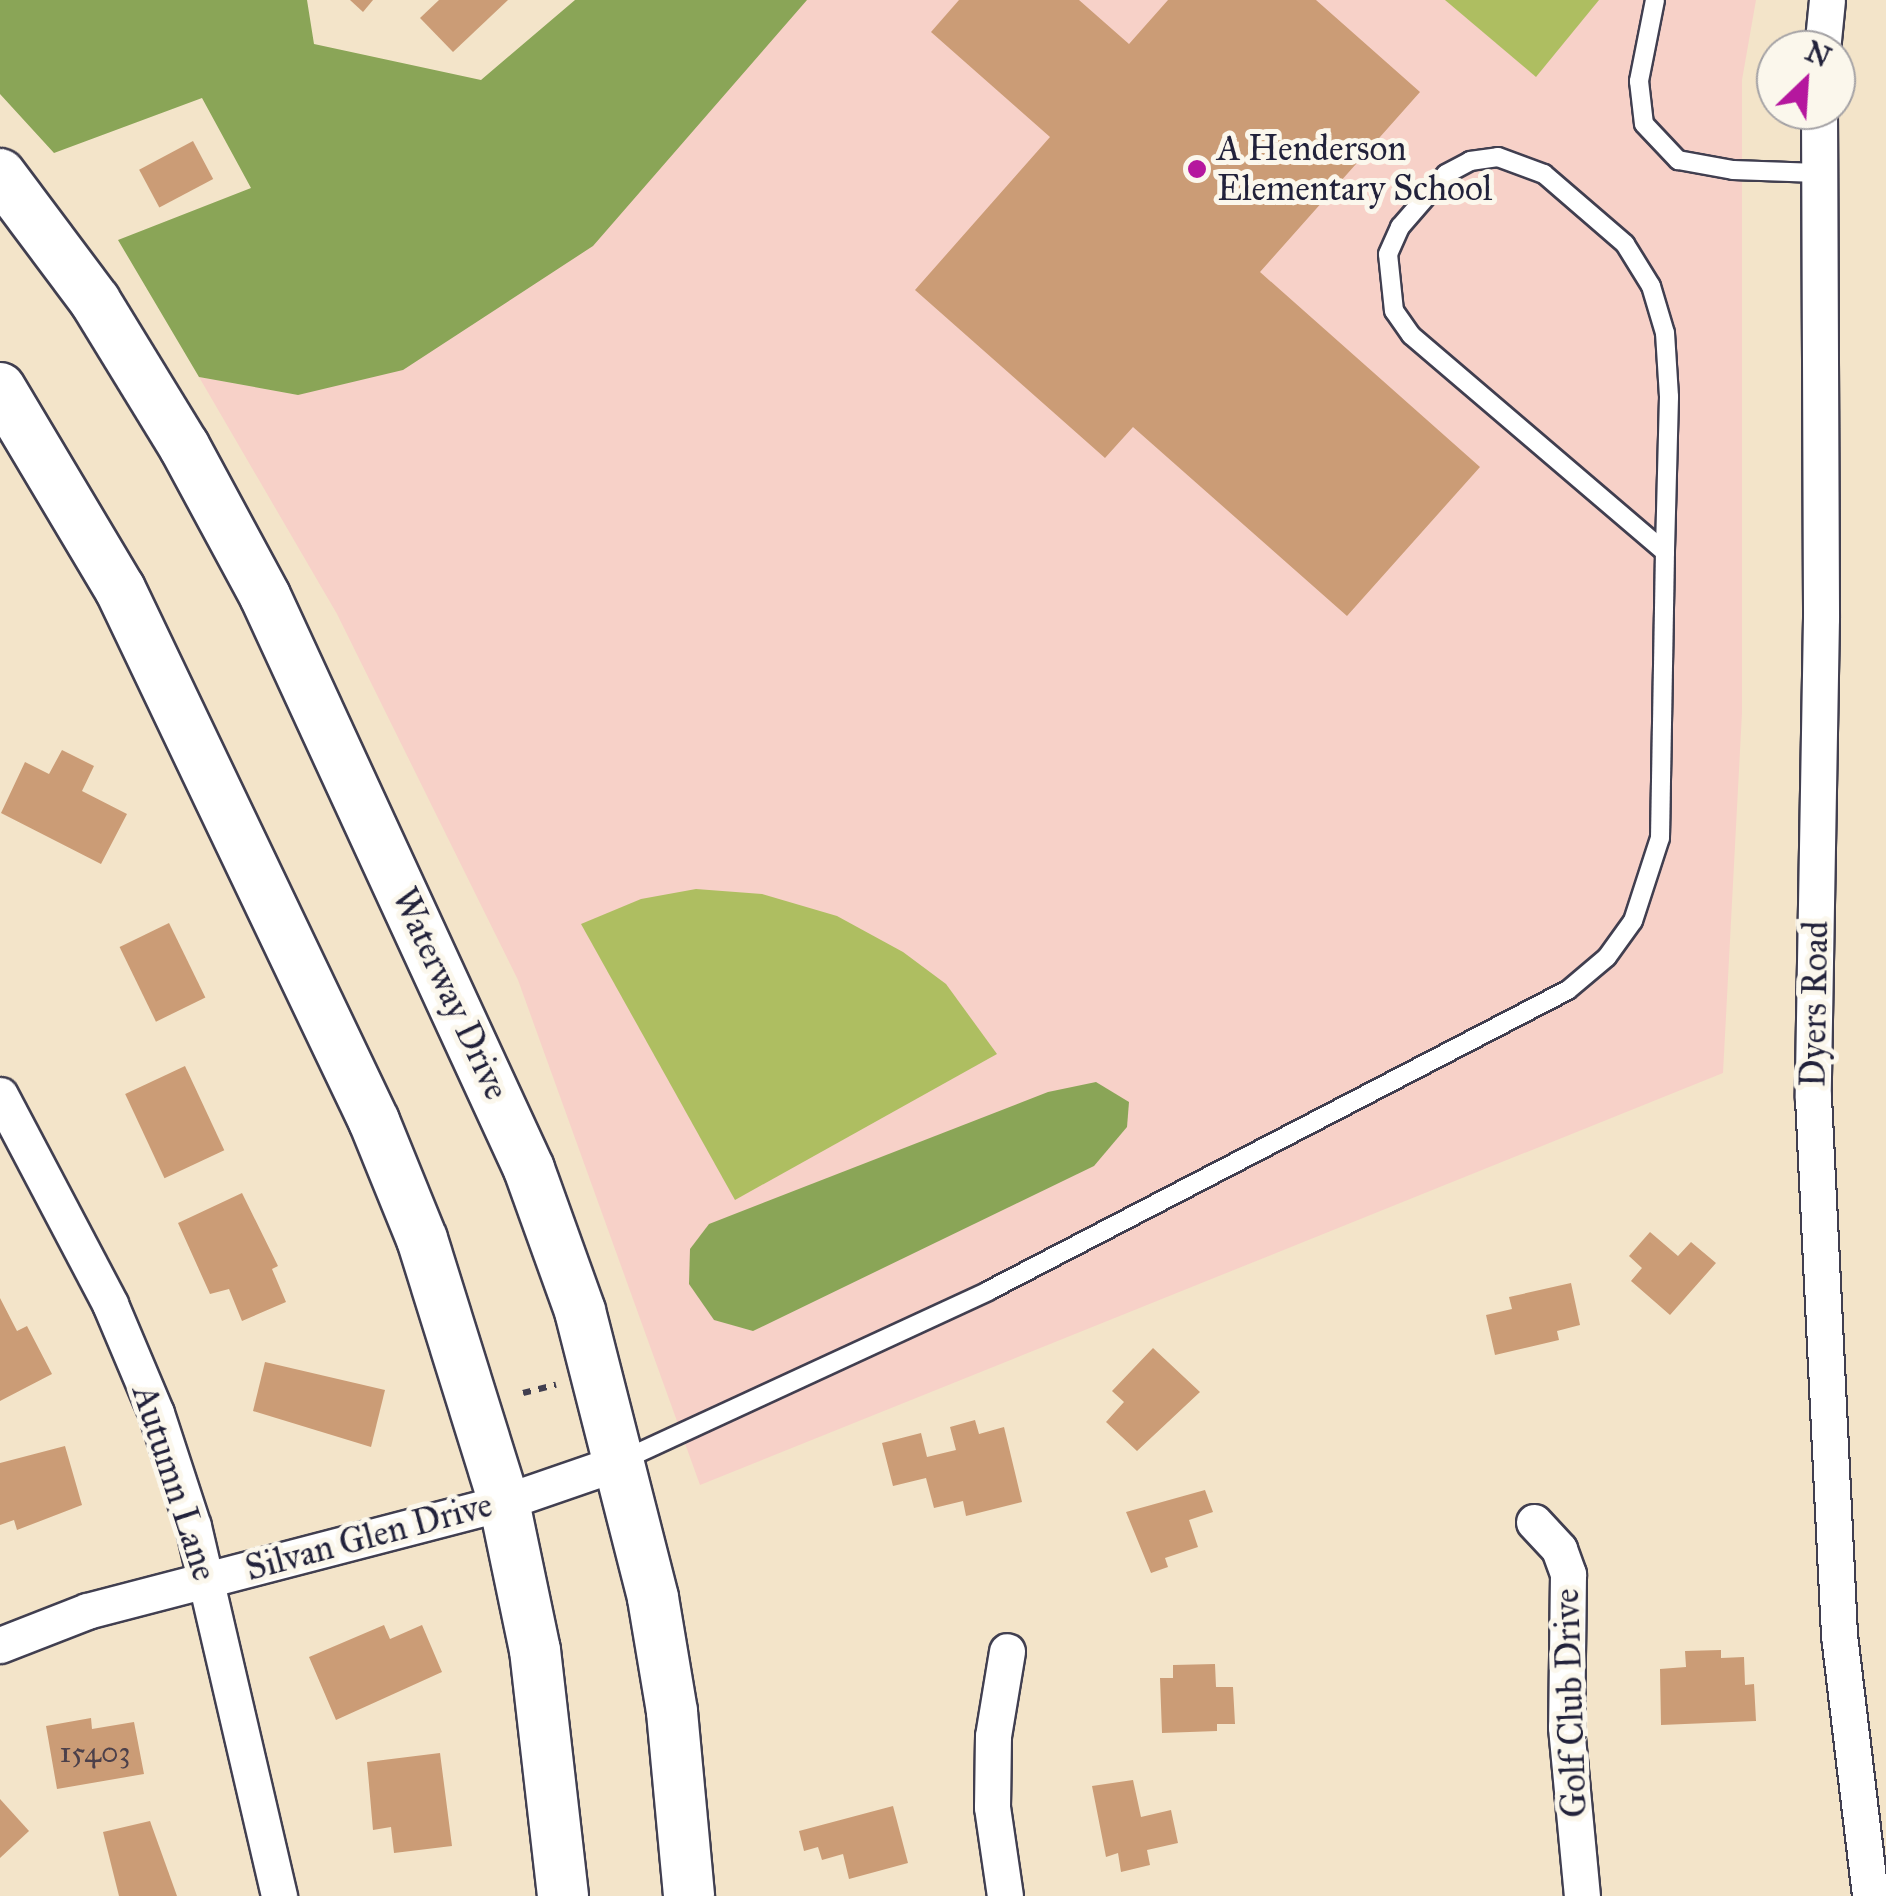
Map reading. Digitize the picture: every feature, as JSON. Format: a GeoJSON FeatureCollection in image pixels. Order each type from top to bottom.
{"type":"FeatureCollection","features":[{"type":"Feature","properties":{"kind":"main road","name":"Waterway Drive"},"geometry":{"type":"LineString","coordinates":[[0,174],[95,300],[264,596],[522,1152],[580,1311],[622,1461],[672,1712],[688,1896]]}},
{"type":"Feature","properties":{"kind":"main road"},"geometry":{"type":"LineString","coordinates":[[0,388],[120,589],[374,1121],[422,1239],[504,1502],[536,1650],[562,1896]]}},
{"type":"Feature","properties":{"kind":"street"},"geometry":{"type":"LineString","coordinates":[[1824,30],[1827,0]]}},
{"type":"Feature","properties":{"kind":"street","name":"Dyers Road"},"geometry":{"type":"LineString","coordinates":[[1819,130],[1822,440],[1814,1097],[1840,1635],[1870,1896]]}},
{"type":"Feature","properties":{"kind":"street","name":"Autumn Lane"},"geometry":{"type":"LineString","coordinates":[[0,1095],[110,1304],[156,1413],[206,1580],[279,1896]]}},
{"type":"Feature","properties":{"kind":"street","name":"Silvan Glen Drive"},"geometry":{"type":"LineString","coordinates":[[0,1645],[87,1611],[504,1502],[622,1461]]}},
{"type":"Feature","properties":{"kind":"street","name":"Golf Club Drive"},"geometry":{"type":"LineString","coordinates":[[1534,1522],[1559,1549],[1568,1574],[1566,1727],[1582,1896]]}},
{"type":"Feature","properties":{"kind":"street"},"geometry":{"type":"LineString","coordinates":[[1005,1896],[992,1807],[993,1736],[1007,1651]]}},
{"type":"Feature","properties":{"kind":"lane"},"geometry":{"type":"LineString","coordinates":[[1655,0],[1639,81],[1644,124],[1678,160],[1734,170],[1818,173]]}},
{"type":"Feature","properties":{"kind":"lane"},"geometry":{"type":"LineString","coordinates":[[622,1461],[988,1291],[1568,990],[1608,956],[1634,921],[1660,838],[1666,552],[1669,397],[1664,333],[1651,286],[1625,244],[1544,174],[1520,160],[1470,161],[1446,174],[1400,227],[1387,268],[1394,311],[1411,335],[1666,552]]}},
{"type":"Feature","properties":{"kind":"shaded area"},"geometry":{"type":"Polygon","coordinates":[[[767,0],[1756,0],[1742,80],[1742,713],[1723,1073],[700,1485],[518,980],[337,614],[199,377],[298,395],[767,0]]]}},
{"type":"Feature","properties":{"kind":"green space"},"geometry":{"type":"Polygon","coordinates":[[[0,0],[307,0],[314,44],[481,80],[575,0],[807,0],[593,246],[403,370],[298,395],[199,377],[118,240],[251,188],[202,98],[54,153],[0,94],[0,0]]]}},
{"type":"Feature","properties":{"kind":"green space"},"geometry":{"type":"Polygon","coordinates":[[[1445,0],[1599,0],[1536,77],[1445,0]]]}},
{"type":"Feature","properties":{"kind":"green space"},"geometry":{"type":"Polygon","coordinates":[[[696,889],[762,894],[837,916],[903,952],[946,984],[997,1054],[735,1200],[581,924],[641,899],[696,889]]]}},
{"type":"Feature","properties":{"kind":"green space"},"geometry":{"type":"Polygon","coordinates":[[[1096,1082],[1129,1102],[1127,1127],[1094,1166],[753,1331],[714,1320],[689,1284],[690,1249],[709,1224],[1048,1092],[1096,1082]]]}},
{"type":"Feature","properties":{"kind":"building"},"geometry":{"type":"Polygon","coordinates":[[[350,0],[373,0],[363,12],[350,0]]]}},
{"type":"Feature","properties":{"kind":"building"},"geometry":{"type":"Polygon","coordinates":[[[439,0],[508,0],[453,52],[420,18],[439,0]]]}},
{"type":"Feature","properties":{"kind":"building"},"geometry":{"type":"Polygon","coordinates":[[[959,0],[1079,0],[1129,44],[1168,0],[1316,0],[1420,92],[1260,272],[1480,467],[1347,616],[1133,427],[1105,458],[915,290],[1050,137],[931,32],[959,0]]]}},
{"type":"Feature","properties":{"kind":"building"},"geometry":{"type":"Polygon","coordinates":[[[193,141],[213,179],[159,208],[139,170],[193,141]]]}},
{"type":"Feature","properties":{"kind":"building"},"geometry":{"type":"Polygon","coordinates":[[[62,750],[94,766],[82,791],[127,814],[101,864],[1,813],[25,762],[49,774],[62,750]]]}},
{"type":"Feature","properties":{"kind":"building"},"geometry":{"type":"Polygon","coordinates":[[[169,923],[205,998],[156,1022],[120,947],[169,923]]]}},
{"type":"Feature","properties":{"kind":"building"},"geometry":{"type":"Polygon","coordinates":[[[185,1066],[224,1150],[164,1178],[125,1094],[185,1066]]]}},
{"type":"Feature","properties":{"kind":"building"},"geometry":{"type":"Polygon","coordinates":[[[242,1193],[278,1266],[272,1269],[286,1302],[242,1321],[229,1289],[210,1294],[178,1223],[242,1193]]]}},
{"type":"Feature","properties":{"kind":"building"},"geometry":{"type":"Polygon","coordinates":[[[1650,1232],[1678,1256],[1691,1242],[1716,1263],[1670,1315],[1631,1281],[1642,1268],[1629,1256],[1650,1232]]]}},
{"type":"Feature","properties":{"kind":"building"},"geometry":{"type":"Polygon","coordinates":[[[1571,1283],[1580,1325],[1557,1331],[1559,1340],[1495,1355],[1486,1315],[1512,1309],[1509,1297],[1571,1283]]]}},
{"type":"Feature","properties":{"kind":"building"},"geometry":{"type":"Polygon","coordinates":[[[0,1298],[17,1331],[27,1326],[52,1374],[0,1401],[0,1298]]]}},
{"type":"Feature","properties":{"kind":"building"},"geometry":{"type":"Polygon","coordinates":[[[1153,1348],[1200,1392],[1137,1451],[1106,1422],[1124,1402],[1112,1391],[1153,1348]]]}},
{"type":"Feature","properties":{"kind":"building"},"geometry":{"type":"Polygon","coordinates":[[[265,1362],[385,1390],[371,1447],[253,1411],[265,1362]]]}},
{"type":"Feature","properties":{"kind":"building"},"geometry":{"type":"Polygon","coordinates":[[[975,1420],[979,1434],[1004,1427],[1022,1502],[966,1516],[963,1501],[934,1508],[926,1478],[893,1486],[882,1443],[921,1433],[927,1457],[956,1450],[950,1427],[975,1420]]]}},
{"type":"Feature","properties":{"kind":"building"},"geometry":{"type":"Polygon","coordinates":[[[65,1446],[82,1505],[17,1530],[14,1520],[0,1525],[0,1463],[65,1446]]]}},
{"type":"Feature","properties":{"kind":"building"},"geometry":{"type":"Polygon","coordinates":[[[1205,1490],[1213,1512],[1189,1520],[1198,1547],[1165,1558],[1168,1567],[1151,1573],[1126,1512],[1205,1490]]]}},
{"type":"Feature","properties":{"kind":"building"},"geometry":{"type":"Polygon","coordinates":[[[384,1625],[390,1639],[422,1625],[442,1672],[336,1720],[309,1657],[384,1625]]]}},
{"type":"Feature","properties":{"kind":"building"},"geometry":{"type":"Polygon","coordinates":[[[1721,1650],[1721,1658],[1744,1657],[1745,1685],[1754,1684],[1756,1721],[1661,1725],[1660,1669],[1686,1667],[1685,1651],[1721,1650]]]}},
{"type":"Feature","properties":{"kind":"building"},"geometry":{"type":"Polygon","coordinates":[[[1215,1664],[1216,1687],[1233,1687],[1235,1724],[1217,1724],[1217,1731],[1162,1733],[1160,1678],[1173,1678],[1173,1665],[1215,1664]]]}},
{"type":"Feature","properties":{"kind":"building"},"geometry":{"type":"Polygon","coordinates":[[[91,1718],[92,1729],[134,1722],[144,1774],[57,1789],[46,1726],[91,1718]]]}},
{"type":"Feature","properties":{"kind":"building"},"geometry":{"type":"Polygon","coordinates":[[[440,1753],[452,1846],[394,1853],[391,1827],[373,1830],[367,1762],[440,1753]]]}},
{"type":"Feature","properties":{"kind":"building"},"geometry":{"type":"Polygon","coordinates":[[[1133,1780],[1141,1817],[1171,1810],[1178,1843],[1147,1850],[1150,1865],[1121,1872],[1118,1853],[1106,1857],[1092,1786],[1133,1780]]]}},
{"type":"Feature","properties":{"kind":"building"},"geometry":{"type":"Polygon","coordinates":[[[0,1799],[29,1831],[0,1858],[0,1799]]]}},
{"type":"Feature","properties":{"kind":"building"},"geometry":{"type":"Polygon","coordinates":[[[893,1806],[908,1863],[849,1879],[843,1854],[822,1860],[818,1847],[804,1851],[799,1831],[893,1806]]]}},
{"type":"Feature","properties":{"kind":"building"},"geometry":{"type":"Polygon","coordinates":[[[150,1821],[177,1896],[119,1896],[103,1832],[150,1821]]]}},
{"type":"Feature","properties":{"kind":"place","name":"A Henderson Elementary School"},"geometry":{"type":"Point","coordinates":[1197,169]}}]}
